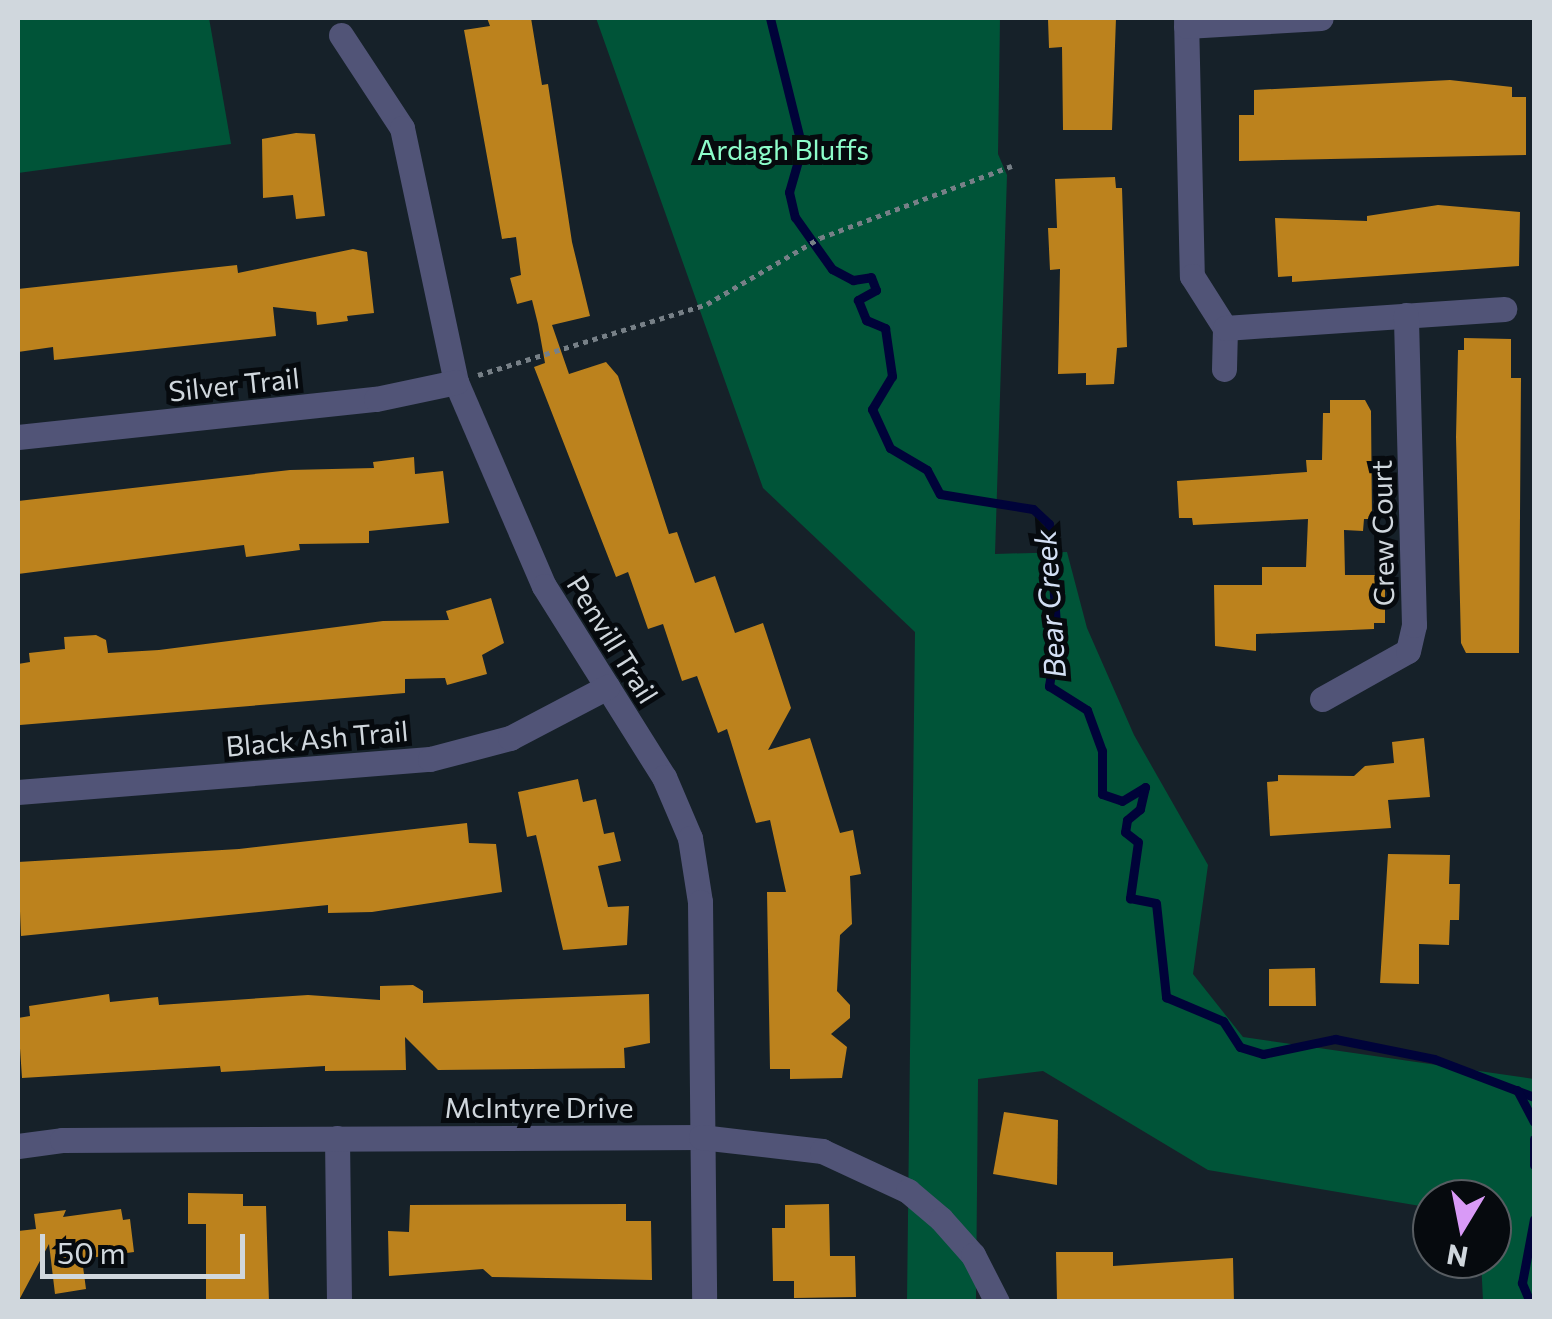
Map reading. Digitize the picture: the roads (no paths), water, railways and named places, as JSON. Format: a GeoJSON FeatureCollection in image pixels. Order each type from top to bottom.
{"type":"FeatureCollection","features":[{"type":"Feature","properties":{"kind":"street"},"geometry":{"type":"LineString","coordinates":[[1224,369],[1225,328],[1192,276],[1186,156],[1186,22],[1321,18]]}},
{"type":"Feature","properties":{"kind":"street","name":"Penvill Trail"},"geometry":{"type":"LineString","coordinates":[[341,34],[402,128],[456,382],[544,586],[664,777],[690,838],[700,902],[704,1302]]}},
{"type":"Feature","properties":{"kind":"street"},"geometry":{"type":"LineString","coordinates":[[1225,328],[1278,329],[1504,309]]}},
{"type":"Feature","properties":{"kind":"street","name":"Crew Court"},"geometry":{"type":"LineString","coordinates":[[1322,699],[1408,651],[1414,625],[1406,315]]}},
{"type":"Feature","properties":{"kind":"street","name":"Silver Trail"},"geometry":{"type":"LineString","coordinates":[[18,437],[376,399],[456,382]]}},
{"type":"Feature","properties":{"kind":"street","name":"Black Ash Trail"},"geometry":{"type":"LineString","coordinates":[[18,792],[430,759],[510,738],[607,687]]}},
{"type":"Feature","properties":{"kind":"street","name":"McIntyre Drive"},"geometry":{"type":"LineString","coordinates":[[18,1146],[337,1138],[701,1137],[822,1151],[908,1191],[973,1255],[998,1302]]}},
{"type":"Feature","properties":{"kind":"street"},"geometry":{"type":"LineString","coordinates":[[337,1138],[339,1302]]}},
{"type":"Feature","properties":{"kind":"waterway","name":"Bear Creek"},"geometry":{"type":"LineString","coordinates":[[770,18],[802,147],[789,192],[795,217],[832,269],[853,280],[871,277],[876,290],[858,300],[866,320],[885,328],[892,376],[872,409],[890,448],[927,470],[940,494],[1033,509],[1049,524],[1057,637],[1049,686],[1087,710],[1102,751],[1102,794],[1122,801],[1145,787],[1140,809],[1127,820],[1125,832],[1138,842],[1130,898],[1156,903],[1166,997],[1223,1021],[1240,1047],[1263,1054],[1335,1039],[1434,1059],[1534,1097]]}},
{"type":"Feature","properties":{"kind":"waterway"},"geometry":{"type":"LineString","coordinates":[[1517,1090],[1534,1122]]}},
{"type":"Feature","properties":{"kind":"waterway"},"geometry":{"type":"LineString","coordinates":[[1534,1139],[1534,1165]]}},
{"type":"Feature","properties":{"kind":"waterway"},"geometry":{"type":"LineString","coordinates":[[1530,1302],[1522,1283],[1534,1219]]}},
{"type":"Feature","properties":{"kind":"park label","name":"Ardagh Bluffs"},"geometry":{"type":"Point","coordinates":[783,149]}}]}
